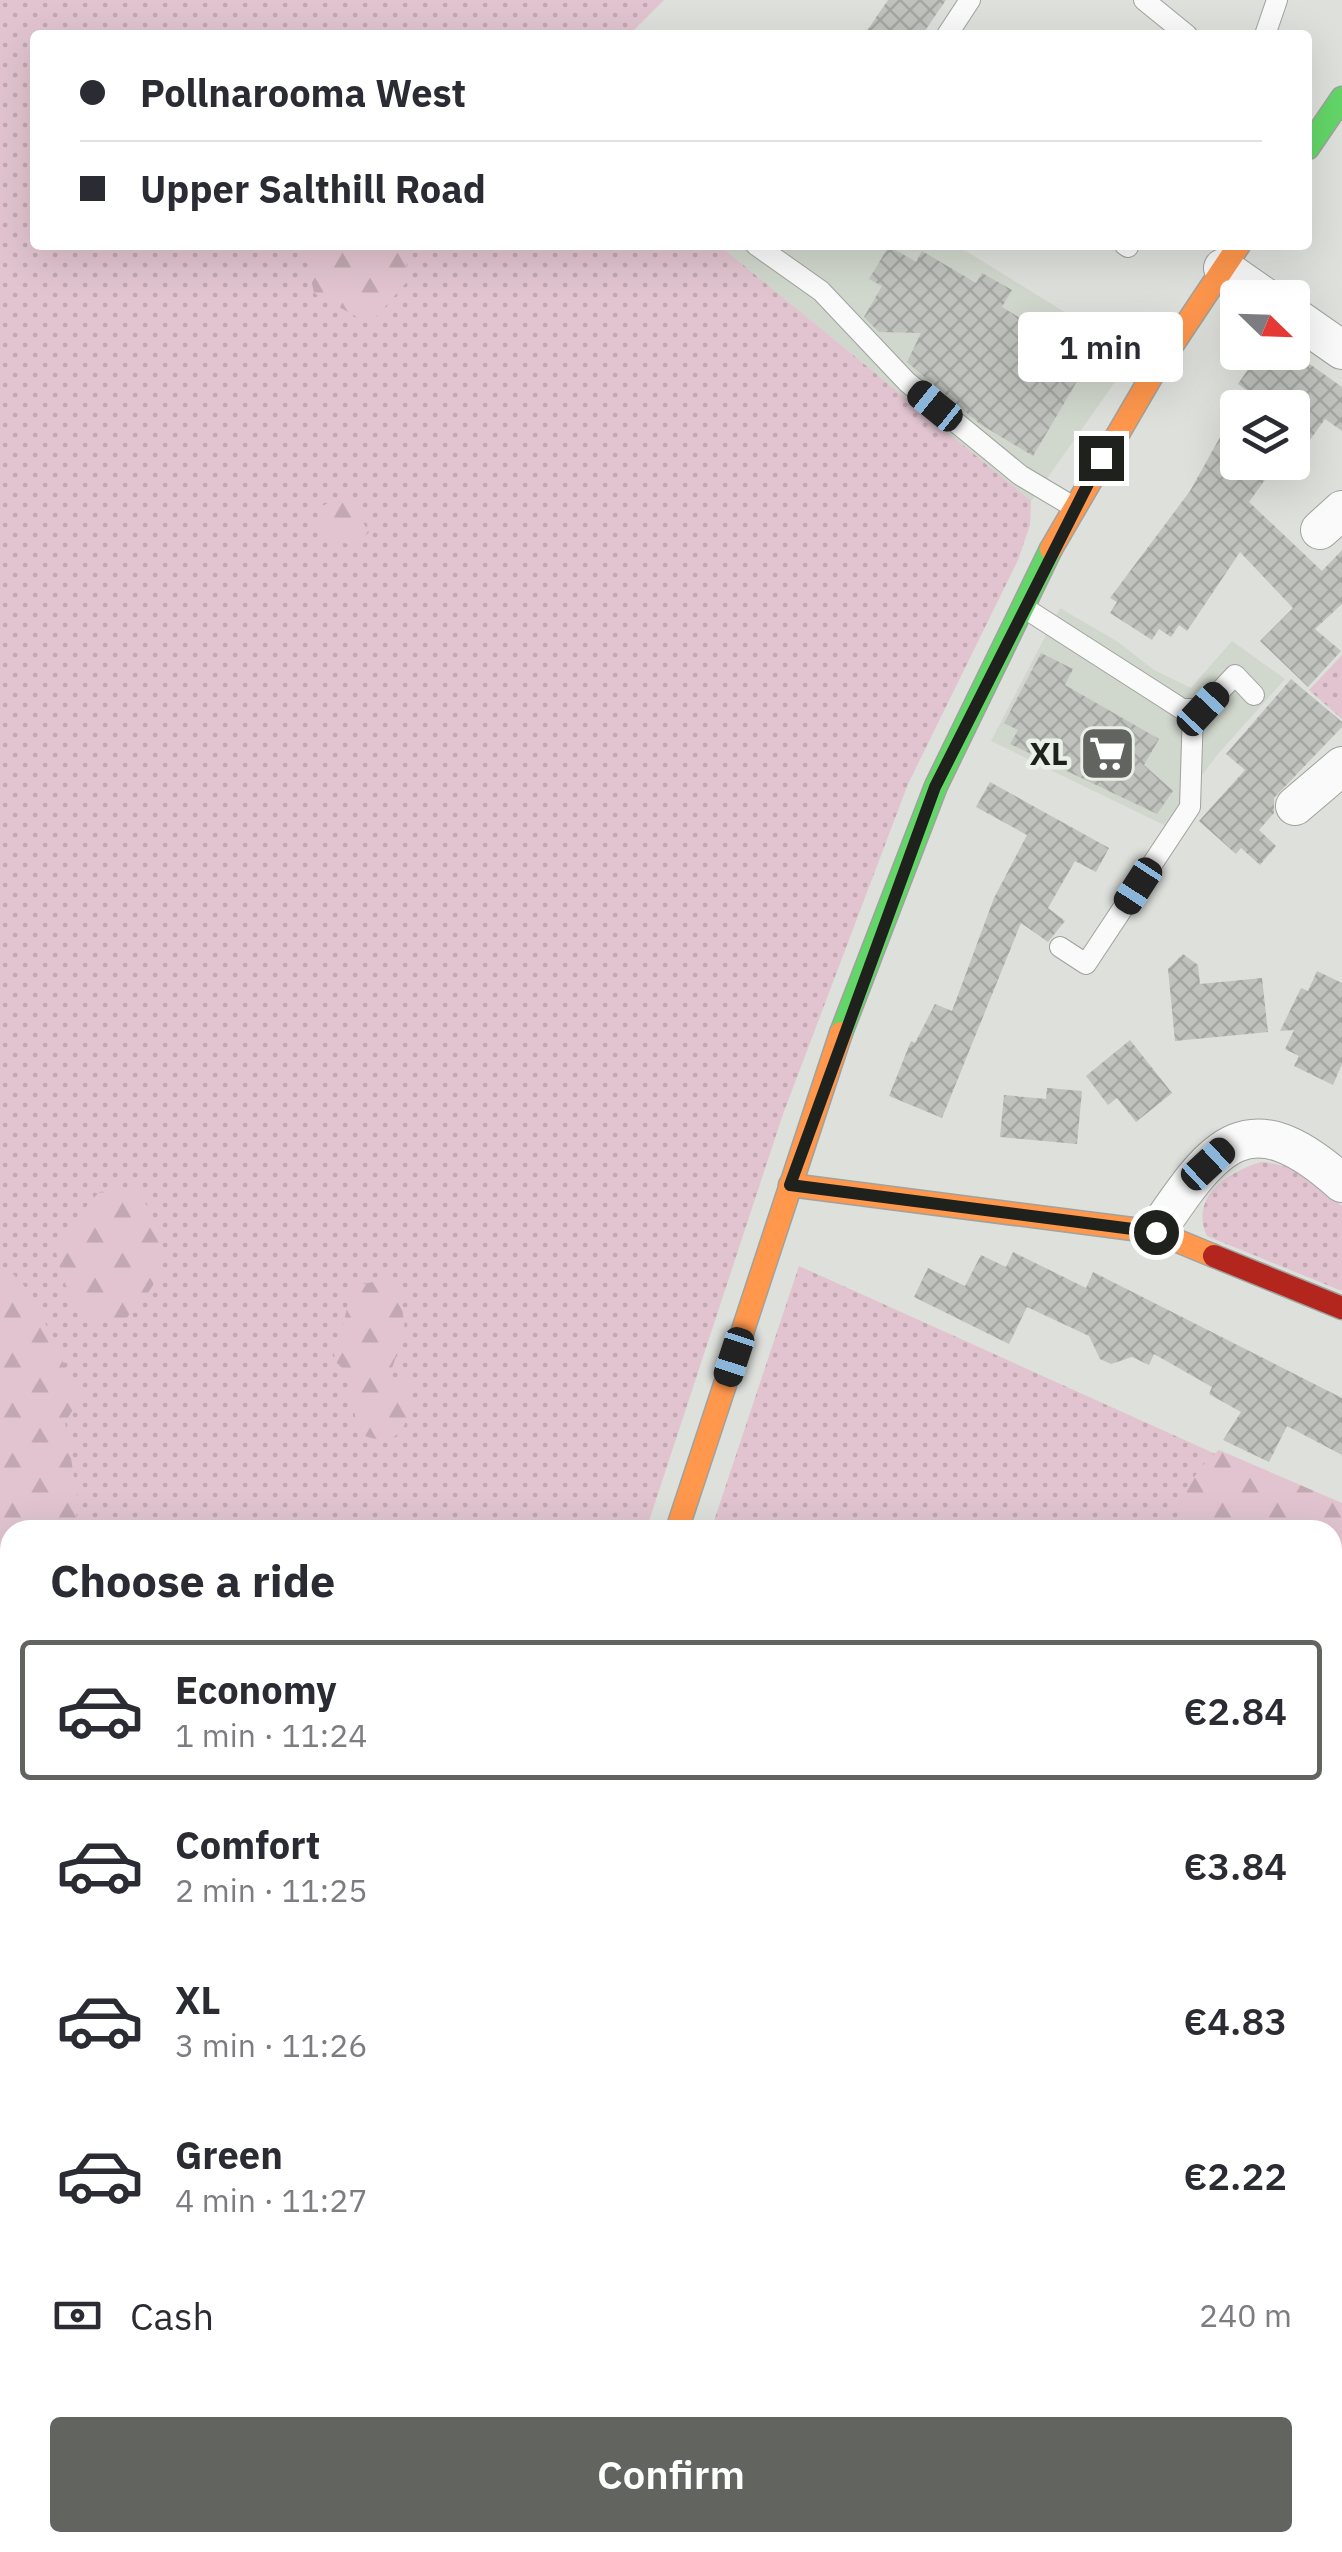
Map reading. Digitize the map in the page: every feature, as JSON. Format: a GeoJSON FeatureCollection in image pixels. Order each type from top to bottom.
{"type":"FeatureCollection","features":[{"type":"Feature","properties":{"kind":"main road"},"geometry":{"type":"LineString","coordinates":[[1312,138],[1342,98]]}},
{"type":"Feature","properties":{"kind":"main road"},"geometry":{"type":"LineString","coordinates":[[680,1520],[790,1185],[935,787],[1074,507],[1140,389],[1231,257]]}},
{"type":"Feature","properties":{"kind":"main road"},"geometry":{"type":"LineString","coordinates":[[790,1185],[1156,1232],[1342,1308]]}},
{"type":"Feature","properties":{"kind":"street"},"geometry":{"type":"LineString","coordinates":[[1231,257],[1251,280]]}},
{"type":"Feature","properties":{"kind":"street"},"geometry":{"type":"LineString","coordinates":[[1310,328],[1342,350]]}},
{"type":"Feature","properties":{"kind":"street"},"geometry":{"type":"LineString","coordinates":[[1295,806],[1342,766]]}},
{"type":"Feature","properties":{"kind":"street"},"geometry":{"type":"LineString","coordinates":[[1156,1232],[1192,1178],[1222,1150],[1250,1139],[1296,1146],[1342,1184]]}},
{"type":"Feature","properties":{"kind":"lane"},"geometry":{"type":"LineString","coordinates":[[949,30],[970,0]]}},
{"type":"Feature","properties":{"kind":"lane"},"geometry":{"type":"LineString","coordinates":[[1144,0],[1182,30]]}},
{"type":"Feature","properties":{"kind":"lane"},"geometry":{"type":"LineString","coordinates":[[1268,30],[1277,0]]}},
{"type":"Feature","properties":{"kind":"lane"},"geometry":{"type":"LineString","coordinates":[[763,250],[821,291],[921,394],[1020,475],[1074,507]]}},
{"type":"Feature","properties":{"kind":"lane"},"geometry":{"type":"LineString","coordinates":[[1022,607],[1182,709],[1203,709],[1235,675],[1254,695]]}},
{"type":"Feature","properties":{"kind":"lane"},"geometry":{"type":"LineString","coordinates":[[1060,947],[1086,964],[1190,807],[1193,709]]}},
{"type":"Feature","properties":{"kind":"shaded area"},"geometry":{"type":"Polygon","coordinates":[[[725,250],[966,251],[1134,355],[1031,501],[725,250]]]}},
{"type":"Feature","properties":{"kind":"shaded area"},"geometry":{"type":"Polygon","coordinates":[[[1060,608],[1118,642],[1154,670],[1191,688],[1232,641],[1285,679],[1218,754],[1164,825],[991,741],[1060,608]]]}},
{"type":"Feature","properties":{"kind":"green space"},"geometry":{"type":"Polygon","coordinates":[[[0,0],[664,0],[634,30],[30,30],[30,250],[725,250],[1031,501],[1030,525],[1018,560],[908,784],[783,1114],[649,1520],[0,1520],[0,0]]]}},
{"type":"Feature","properties":{"kind":"green space"},"geometry":{"type":"Polygon","coordinates":[[[305,250],[407,250],[406,283],[374,319],[357,317],[314,293],[305,250]]]}},
{"type":"Feature","properties":{"kind":"green space"},"geometry":{"type":"Polygon","coordinates":[[[335,500],[350,503],[369,532],[355,546],[322,537],[320,507],[335,500]]]}},
{"type":"Feature","properties":{"kind":"green space"},"geometry":{"type":"Polygon","coordinates":[[[1342,655],[1342,719],[1309,690],[1342,655]]]}},
{"type":"Feature","properties":{"kind":"green space"},"geometry":{"type":"Polygon","coordinates":[[[1261,1162],[1296,1171],[1342,1206],[1342,1291],[1207,1236],[1203,1209],[1207,1198],[1236,1172],[1261,1162]]]}},
{"type":"Feature","properties":{"kind":"green space"},"geometry":{"type":"Polygon","coordinates":[[[99,1192],[138,1193],[145,1203],[157,1226],[161,1251],[152,1287],[123,1324],[95,1318],[76,1302],[56,1252],[70,1225],[99,1192]]]}},
{"type":"Feature","properties":{"kind":"green space"},"geometry":{"type":"Polygon","coordinates":[[[799,1266],[1342,1511],[1342,1520],[714,1520],[799,1266]]]}},
{"type":"Feature","properties":{"kind":"green space"},"geometry":{"type":"Polygon","coordinates":[[[11,1272],[32,1294],[80,1399],[65,1422],[78,1501],[76,1520],[0,1520],[0,1287],[11,1272]]]}},
{"type":"Feature","properties":{"kind":"green space"},"geometry":{"type":"Polygon","coordinates":[[[373,1282],[399,1284],[405,1330],[389,1377],[409,1379],[407,1420],[395,1436],[386,1439],[357,1433],[351,1377],[336,1362],[332,1346],[341,1334],[352,1286],[373,1282]]]}},
{"type":"Feature","properties":{"kind":"green space"},"geometry":{"type":"Polygon","coordinates":[[[1219,1450],[1342,1503],[1342,1520],[1180,1520],[1190,1485],[1219,1450]]]}},
{"type":"Feature","properties":{"kind":"building"},"geometry":{"type":"Polygon","coordinates":[[[888,0],[946,0],[925,30],[867,30],[888,0]]]}},
{"type":"Feature","properties":{"kind":"building"},"geometry":{"type":"Polygon","coordinates":[[[887,250],[896,250],[916,262],[922,251],[976,283],[982,273],[1012,290],[1002,307],[1046,334],[1056,317],[1099,344],[1033,456],[980,424],[907,362],[921,333],[879,332],[864,317],[882,286],[869,279],[887,250]]]}},
{"type":"Feature","properties":{"kind":"building"},"geometry":{"type":"Polygon","coordinates":[[[1310,364],[1342,387],[1342,431],[1325,419],[1310,440],[1310,390],[1246,390],[1238,384],[1248,370],[1310,370],[1310,364]]]}},
{"type":"Feature","properties":{"kind":"building"},"geometry":{"type":"Polygon","coordinates":[[[1220,437],[1220,480],[1265,480],[1249,502],[1322,571],[1342,550],[1342,604],[1315,629],[1341,651],[1308,687],[1260,641],[1293,608],[1240,552],[1187,631],[1179,625],[1171,637],[1159,629],[1152,640],[1110,613],[1117,602],[1110,598],[1190,491],[1220,437]]]}},
{"type":"Feature","properties":{"kind":"building"},"geometry":{"type":"Polygon","coordinates":[[[1041,653],[1073,669],[1065,685],[1159,739],[1144,765],[1173,791],[1157,814],[1010,744],[1018,730],[1004,723],[1041,653]]]}},
{"type":"Feature","properties":{"kind":"building"},"geometry":{"type":"Polygon","coordinates":[[[1291,679],[1342,722],[1342,727],[1274,798],[1274,813],[1259,830],[1276,846],[1260,865],[1241,848],[1236,854],[1199,821],[1245,770],[1226,754],[1291,679]]]}},
{"type":"Feature","properties":{"kind":"building"},"geometry":{"type":"Polygon","coordinates":[[[990,782],[1109,848],[1096,872],[1075,861],[1048,908],[1065,921],[1048,942],[1021,923],[942,1118],[889,1096],[911,1041],[915,1043],[935,1004],[952,1011],[994,898],[1027,835],[976,807],[990,782]]]}},
{"type":"Feature","properties":{"kind":"building"},"geometry":{"type":"Polygon","coordinates":[[[1183,954],[1198,965],[1200,984],[1262,978],[1268,1032],[1175,1041],[1168,969],[1183,954]]]}},
{"type":"Feature","properties":{"kind":"building"},"geometry":{"type":"Polygon","coordinates":[[[1317,971],[1342,983],[1342,1064],[1333,1085],[1294,1066],[1299,1056],[1285,1049],[1294,1030],[1280,1031],[1301,988],[1308,991],[1317,971]]]}},
{"type":"Feature","properties":{"kind":"building"},"geometry":{"type":"Polygon","coordinates":[[[1130,1040],[1172,1093],[1136,1122],[1117,1098],[1108,1105],[1086,1076],[1130,1040]]]}},
{"type":"Feature","properties":{"kind":"building"},"geometry":{"type":"Polygon","coordinates":[[[1047,1088],[1082,1091],[1077,1144],[1000,1137],[1004,1095],[1046,1099],[1047,1088]]]}},
{"type":"Feature","properties":{"kind":"building"},"geometry":{"type":"Polygon","coordinates":[[[1013,1252],[1086,1288],[1093,1272],[1342,1398],[1342,1455],[1287,1426],[1269,1462],[1223,1440],[1241,1412],[1209,1394],[1212,1387],[1154,1354],[1149,1365],[1132,1357],[1111,1364],[1100,1359],[1089,1336],[1027,1307],[1009,1344],[914,1297],[928,1268],[965,1286],[981,1255],[1006,1267],[1013,1252]]]}},
{"type":"Feature","properties":{"kind":"traffic: fast"},"geometry":{"type":"LineString","coordinates":[[1312,142],[1342,98]]}},
{"type":"Feature","properties":{"kind":"traffic: fast"},"geometry":{"type":"LineString","coordinates":[[841,1033],[936,786],[1051,549]]}},
{"type":"Feature","properties":{"kind":"traffic: slow"},"geometry":{"type":"LineString","coordinates":[[1051,549],[1153,374],[1236,250]]}},
{"type":"Feature","properties":{"kind":"traffic: slow"},"geometry":{"type":"LineString","coordinates":[[680,1520],[841,1033]]}},
{"type":"Feature","properties":{"kind":"traffic: slow"},"geometry":{"type":"LineString","coordinates":[[790,1185],[1156,1232],[1214,1256]]}},
{"type":"Feature","properties":{"kind":"traffic: jam"},"geometry":{"type":"LineString","coordinates":[[1214,1256],[1342,1308]]}},
{"type":"Feature","properties":{"kind":"place","name":"XL"},"geometry":{"type":"Point","coordinates":[1107,753]}},
{"type":"Feature","properties":{"kind":"route"},"geometry":{"type":"LineString","coordinates":[[1101,458],[977,697],[935,787],[860,984],[790,1185],[968,1211],[1156,1232]]}}]}
